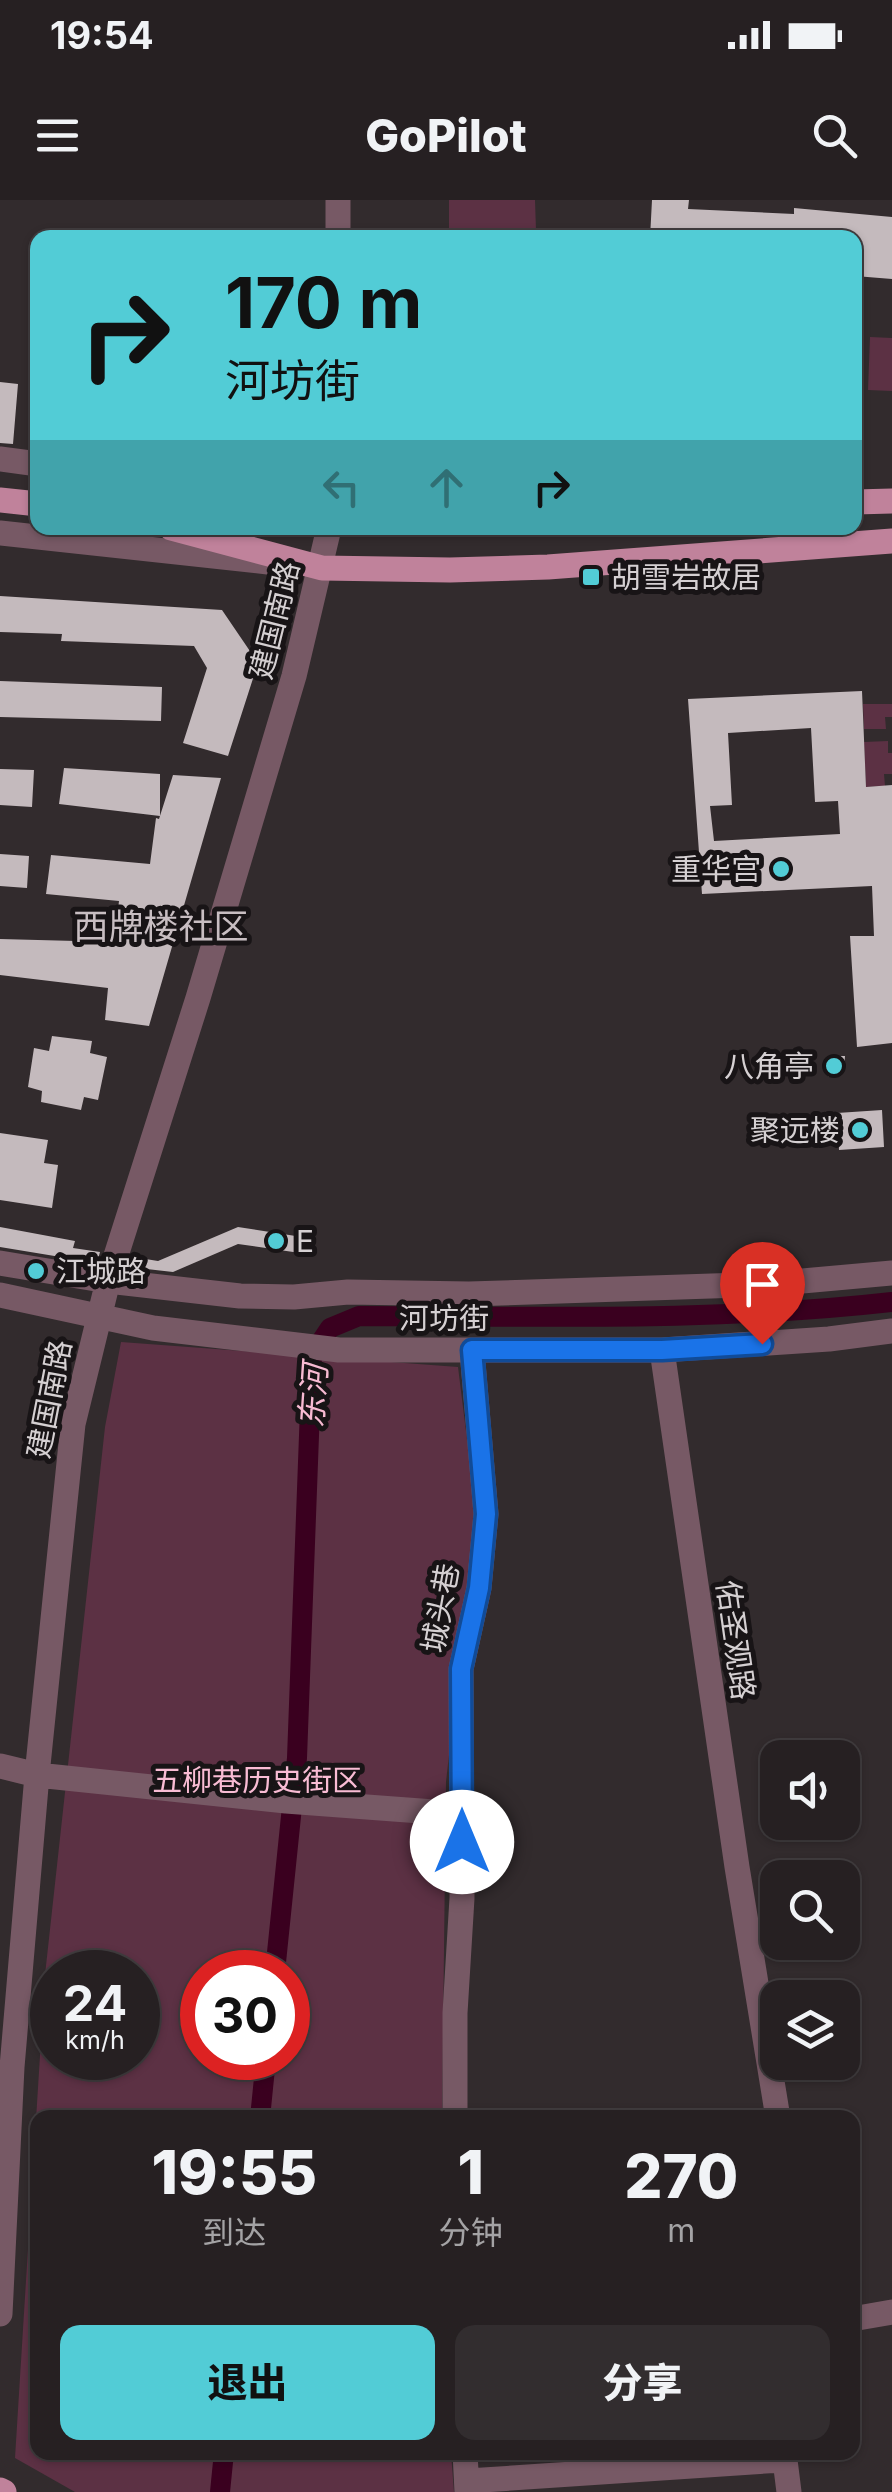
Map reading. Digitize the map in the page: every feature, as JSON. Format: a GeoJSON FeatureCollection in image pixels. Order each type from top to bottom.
{"type":"FeatureCollection","features":[{"type":"Feature","properties":{"kind":"main road"},"geometry":{"type":"LineString","coordinates":[[0,500],[30,503]]}},
{"type":"Feature","properties":{"kind":"main road"},"geometry":{"type":"LineString","coordinates":[[862,502],[892,501]]}},
{"type":"Feature","properties":{"kind":"main road"},"geometry":{"type":"LineString","coordinates":[[197,535],[322,568],[450,570],[892,542]]}},
{"type":"Feature","properties":{"kind":"street"},"geometry":{"type":"LineString","coordinates":[[338,200],[338,230]]}},
{"type":"Feature","properties":{"kind":"street"},"geometry":{"type":"LineString","coordinates":[[0,459],[30,463]]}},
{"type":"Feature","properties":{"kind":"street"},"geometry":{"type":"LineString","coordinates":[[0,532],[322,568]]}},
{"type":"Feature","properties":{"kind":"street","name":"建国南路"},"geometry":{"type":"LineString","coordinates":[[0,2314],[12,2067],[73,1424],[108,1281],[204,980],[294,676],[327,535]]}},
{"type":"Feature","properties":{"kind":"street","name":"河坊街"},"geometry":{"type":"LineString","coordinates":[[0,1264],[240,1296],[294,1297],[348,1292],[469,1294],[656,1289],[892,1273]]}},
{"type":"Feature","properties":{"kind":"street","name":"河坊街"},"geometry":{"type":"LineString","coordinates":[[0,1295],[152,1328],[330,1349],[662,1350],[892,1331]]}},
{"type":"Feature","properties":{"kind":"street","name":"城头巷"},"geometry":{"type":"LineString","coordinates":[[455,2110],[455,2012],[462,1898],[461,1669],[479,1588],[486,1514],[472,1350]]}},
{"type":"Feature","properties":{"kind":"street","name":"佑圣观路"},"geometry":{"type":"LineString","coordinates":[[662,1350],[736,1867],[777,2110]]}},
{"type":"Feature","properties":{"kind":"street"},"geometry":{"type":"LineString","coordinates":[[0,1766],[37,1775],[461,1814]]}},
{"type":"Feature","properties":{"kind":"street"},"geometry":{"type":"LineString","coordinates":[[860,2318],[892,2312]]}},
{"type":"Feature","properties":{"kind":"street"},"geometry":{"type":"LineString","coordinates":[[465,2460],[467,2486],[741,2460]]}},
{"type":"Feature","properties":{"kind":"street"},"geometry":{"type":"LineString","coordinates":[[784,2460],[789,2492]]}},
{"type":"Feature","properties":{"kind":"street"},"geometry":{"type":"LineString","coordinates":[[0,2482],[3,2491]]}},
{"type":"Feature","properties":{"kind":"green space"},"geometry":{"type":"Polygon","coordinates":[[[449,200],[535,200],[536,230],[449,230],[449,200]]]}},
{"type":"Feature","properties":{"kind":"green space"},"geometry":{"type":"Polygon","coordinates":[[[870,337],[892,338],[892,391],[868,390],[870,337]]]}},
{"type":"Feature","properties":{"kind":"green space"},"geometry":{"type":"Polygon","coordinates":[[[863,704],[892,704],[892,717],[885,717],[886,729],[864,729],[863,704]]]}},
{"type":"Feature","properties":{"kind":"green space"},"geometry":{"type":"Polygon","coordinates":[[[888,741],[892,774],[884,774],[885,786],[866,787],[864,742],[888,741]]]}},
{"type":"Feature","properties":{"kind":"green space","name":"五柳巷历史街区"},"geometry":{"type":"Polygon","coordinates":[[[121,1342],[458,1367],[476,1512],[446,1782],[442,2110],[37,2110],[38,2080],[160,2080],[160,1950],[48,1950],[105,1427],[121,1342]]]}},
{"type":"Feature","properties":{"kind":"green space","name":"五柳巷历史街区"},"geometry":{"type":"Polygon","coordinates":[[[30,2216],[30,2460],[452,2460],[454,2492],[75,2492],[15,2458],[30,2216]]]}},
{"type":"Feature","properties":{"kind":"building"},"geometry":{"type":"Polygon","coordinates":[[[652,200],[689,200],[688,209],[794,214],[794,208],[892,217],[892,279],[862,277],[862,230],[650,230],[652,200]]]}},
{"type":"Feature","properties":{"kind":"building"},"geometry":{"type":"Polygon","coordinates":[[[0,382],[18,384],[13,444],[0,443],[0,382]]]}},
{"type":"Feature","properties":{"kind":"building"},"geometry":{"type":"Polygon","coordinates":[[[0,596],[222,610],[258,663],[228,756],[183,743],[207,668],[194,646],[61,641],[62,634],[0,632],[0,596]]]}},
{"type":"Feature","properties":{"kind":"building"},"geometry":{"type":"Polygon","coordinates":[[[0,681],[162,687],[161,721],[0,717],[0,681]]]}},
{"type":"Feature","properties":{"kind":"building"},"geometry":{"type":"Polygon","coordinates":[[[862,691],[866,787],[892,785],[892,1043],[857,1047],[850,936],[874,936],[872,886],[702,894],[688,699],[862,691]],[[811,728],[728,733],[732,805],[710,806],[714,841],[840,834],[838,801],[815,802],[811,728]]]}},
{"type":"Feature","properties":{"kind":"building"},"geometry":{"type":"Polygon","coordinates":[[[64,768],[160,774],[160,816],[59,804],[64,768]]]}},
{"type":"Feature","properties":{"kind":"building"},"geometry":{"type":"Polygon","coordinates":[[[0,769],[34,770],[32,807],[0,805],[0,769]]]}},
{"type":"Feature","properties":{"kind":"building"},"geometry":{"type":"Polygon","coordinates":[[[173,775],[221,778],[149,1026],[105,1020],[108,988],[0,975],[0,939],[114,942],[119,901],[46,894],[51,855],[150,864],[156,818],[159,819],[173,775]]]}},
{"type":"Feature","properties":{"kind":"building"},"geometry":{"type":"Polygon","coordinates":[[[0,854],[29,856],[27,888],[0,886],[0,854]]]}},
{"type":"Feature","properties":{"kind":"building"},"geometry":{"type":"Polygon","coordinates":[[[52,1036],[92,1041],[90,1053],[107,1057],[98,1100],[84,1097],[81,1110],[41,1102],[42,1091],[28,1087],[34,1048],[49,1051],[52,1036]]]}},
{"type":"Feature","properties":{"kind":"building","name":"八角亭"},"geometry":{"type":"Polygon","coordinates":[[[829,1056],[845,1056],[844,1070],[839,1076],[829,1077],[824,1071],[829,1056]]]}},
{"type":"Feature","properties":{"kind":"building","name":"聚远楼"},"geometry":{"type":"Polygon","coordinates":[[[882,1110],[884,1147],[839,1150],[837,1113],[882,1110]]]}},
{"type":"Feature","properties":{"kind":"building"},"geometry":{"type":"Polygon","coordinates":[[[0,1133],[48,1140],[44,1163],[58,1165],[52,1208],[0,1200],[0,1133]]]}},
{"type":"Feature","properties":{"kind":"building"},"geometry":{"type":"Polygon","coordinates":[[[0,1227],[75,1241],[73,1248],[100,1252],[97,1263],[0,1247],[0,1227]]]}},
{"type":"Feature","properties":{"kind":"building"},"geometry":{"type":"Polygon","coordinates":[[[238,1227],[302,1237],[300,1253],[238,1244],[173,1272],[129,1267],[133,1257],[158,1261],[238,1227]]]}},
{"type":"Feature","properties":{"kind":"waterway","name":"东河"},"geometry":{"type":"LineString","coordinates":[[277,1950],[297,1758],[312,1355],[330,1328],[359,1316],[693,1315],[892,1302]]}},
{"type":"Feature","properties":{"kind":"waterway","name":"东河"},"geometry":{"type":"LineString","coordinates":[[261,2110],[264,2080]]}},
{"type":"Feature","properties":{"kind":"waterway","name":"东河"},"geometry":{"type":"LineString","coordinates":[[220,2492],[223,2460]]}},
{"type":"Feature","properties":{"kind":"place","name":"胡雪岩故居"},"geometry":{"type":"Point","coordinates":[591,577]}},
{"type":"Feature","properties":{"kind":"place","name":"重华宫"},"geometry":{"type":"Point","coordinates":[781,869]}},
{"type":"Feature","properties":{"kind":"place","name":"八角亭"},"geometry":{"type":"Point","coordinates":[834,1066]}},
{"type":"Feature","properties":{"kind":"place","name":"聚远楼"},"geometry":{"type":"Point","coordinates":[860,1130]}},
{"type":"Feature","properties":{"kind":"place","name":"E"},"geometry":{"type":"Point","coordinates":[276,1241]}},
{"type":"Feature","properties":{"kind":"place","name":"江城路"},"geometry":{"type":"Point","coordinates":[36,1271]}},
{"type":"Feature","properties":{"kind":"district","name":"西牌楼社区"},"geometry":{"type":"Point","coordinates":[161,926]}},
{"type":"Feature","properties":{"kind":"route"},"geometry":{"type":"LineString","coordinates":[[462,1842],[461,1669],[479,1588],[486,1514],[472,1350],[662,1350],[762,1344]]}}]}
